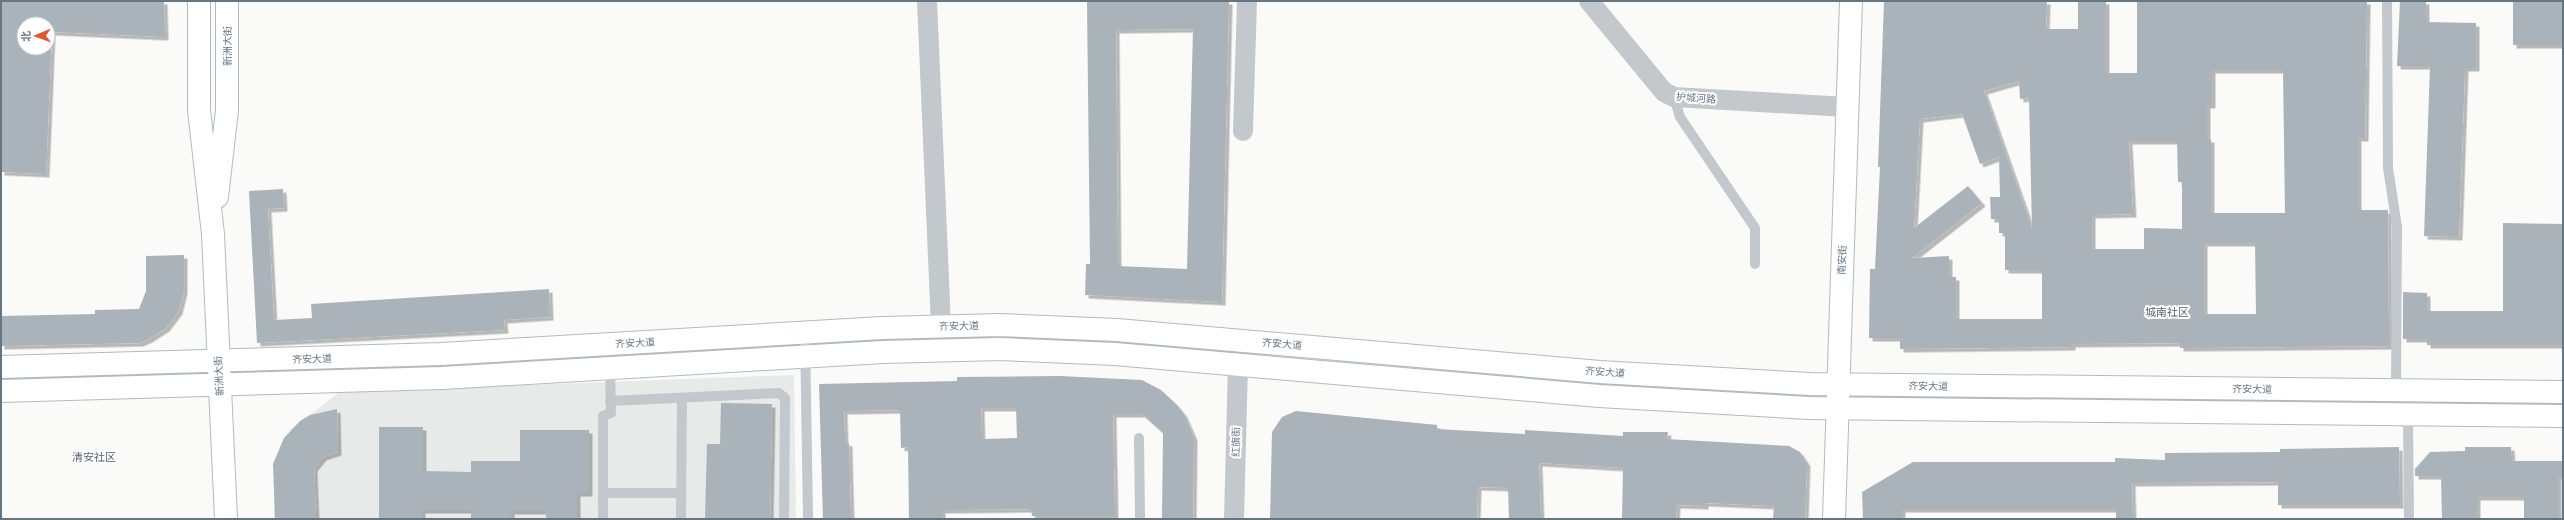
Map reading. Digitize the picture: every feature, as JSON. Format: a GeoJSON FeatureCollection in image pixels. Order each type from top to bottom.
{"type":"FeatureCollection","features":[{"type":"Feature","properties":{"kind":"main road","name":"新洲大街"},"geometry":{"type":"LineString","coordinates":[[199,1],[199,110],[213,234],[226,519]]}},
{"type":"Feature","properties":{"kind":"main road","name":"新洲大街"},"geometry":{"type":"LineString","coordinates":[[213,234],[227,110],[227,1]]}},
{"type":"Feature","properties":{"kind":"main road","name":"南安街"},"geometry":{"type":"LineString","coordinates":[[1834,519],[1851,1]]}},
{"type":"Feature","properties":{"kind":"main road","name":"齐安大道"},"geometry":{"type":"LineString","coordinates":[[1,367],[219,362],[441,354],[941,326],[1037,326],[1117,330],[1600,372],[1838,384],[2563,392]]}},
{"type":"Feature","properties":{"kind":"main road"},"geometry":{"type":"LineString","coordinates":[[1,391],[220,386],[442,378],[805,357],[942,350],[1000,349],[1115,354],[1606,396],[1838,408],[2563,416]]}},
{"type":"Feature","properties":{"kind":"street"},"geometry":{"type":"LineString","coordinates":[[927,1],[941,326]]}},
{"type":"Feature","properties":{"kind":"street"},"geometry":{"type":"LineString","coordinates":[[1243,131],[1247,1]]}},
{"type":"Feature","properties":{"kind":"street","name":"护城河路"},"geometry":{"type":"LineString","coordinates":[[1589,1],[1664,92],[1674,97],[1847,107]]}},
{"type":"Feature","properties":{"kind":"street","name":"红旗街"},"geometry":{"type":"LineString","coordinates":[[1234,519],[1238,364]]}},
{"type":"Feature","properties":{"kind":"lane"},"geometry":{"type":"LineString","coordinates":[[2387,1],[2388,168],[2397,227],[2396,390]]}},
{"type":"Feature","properties":{"kind":"lane"},"geometry":{"type":"LineString","coordinates":[[1674,97],[1680,117],[1756,228],[1755,264]]}},
{"type":"Feature","properties":{"kind":"lane"},"geometry":{"type":"LineString","coordinates":[[805,333],[808,519]]}},
{"type":"Feature","properties":{"kind":"lane"},"geometry":{"type":"LineString","coordinates":[[602,519],[603,416],[610,413],[610,368]]}},
{"type":"Feature","properties":{"kind":"lane"},"geometry":{"type":"LineString","coordinates":[[610,401],[779,393],[785,398],[784,519]]}},
{"type":"Feature","properties":{"kind":"lane"},"geometry":{"type":"LineString","coordinates":[[681,519],[682,398]]}},
{"type":"Feature","properties":{"kind":"lane"},"geometry":{"type":"LineString","coordinates":[[2408,415],[2409,519]]}},
{"type":"Feature","properties":{"kind":"lane"},"geometry":{"type":"LineString","coordinates":[[1139,438],[1140,519]]}},
{"type":"Feature","properties":{"kind":"lane"},"geometry":{"type":"LineString","coordinates":[[603,493],[681,493]]}},
{"type":"Feature","properties":{"kind":"shaded area"},"geometry":{"type":"Polygon","coordinates":[[[794,375],[796,519],[274,519],[274,470],[291,429],[340,392],[794,375]]]}},
{"type":"Feature","properties":{"kind":"building"},"geometry":{"type":"Polygon","coordinates":[[[1,1],[164,1],[165,37],[56,32],[56,16],[16,16],[16,56],[51,56],[46,174],[1,172],[1,1]]]}},
{"type":"Feature","properties":{"kind":"building"},"geometry":{"type":"Polygon","coordinates":[[[1229,1],[1222,302],[1085,295],[1086,264],[1090,264],[1087,2],[1229,1]],[[1193,29],[1116,30],[1118,266],[1187,269],[1193,29]]]}},
{"type":"Feature","properties":{"kind":"building"},"geometry":{"type":"Polygon","coordinates":[[[1884,1],[2047,1],[2046,29],[2078,29],[2078,1],[2106,1],[2106,73],[2137,73],[2137,1],[2367,1],[2365,138],[2358,138],[2358,210],[2388,210],[2389,346],[2180,348],[2180,343],[2072,344],[2072,347],[1900,349],[1900,338],[1869,338],[1870,269],[1875,269],[1880,167],[1878,167],[1884,1]],[[2212,70],[2212,105],[2207,105],[2207,139],[2211,139],[2211,213],[2285,213],[2283,70],[2212,70]],[[2019,81],[1984,91],[2032,228],[2029,98],[2020,99],[2019,81]],[[1962,114],[1920,119],[1914,228],[1968,186],[1982,203],[1912,258],[1949,256],[1949,277],[1956,277],[1956,319],[2042,319],[2042,270],[2005,270],[2005,233],[1999,233],[1999,219],[1991,219],[1990,197],[2000,197],[1999,157],[1980,164],[1962,114]],[[2129,141],[2133,214],[2092,215],[2092,249],[2144,249],[2144,228],[2182,229],[2182,182],[2178,182],[2177,141],[2129,141]],[[2204,243],[2204,314],[2256,314],[2255,243],[2204,243]]]}},
{"type":"Feature","properties":{"kind":"building"},"geometry":{"type":"Polygon","coordinates":[[[2400,1],[2426,1],[2426,22],[2476,23],[2476,68],[2465,68],[2459,237],[2424,236],[2430,66],[2397,66],[2400,1]]]}},
{"type":"Feature","properties":{"kind":"building"},"geometry":{"type":"Polygon","coordinates":[[[2513,1],[2563,1],[2563,45],[2513,45],[2513,1]]]}},
{"type":"Feature","properties":{"kind":"building"},"geometry":{"type":"Polygon","coordinates":[[[283,189],[284,208],[268,209],[274,320],[312,318],[311,304],[549,289],[550,317],[504,320],[505,330],[257,343],[249,191],[283,189]]]}},
{"type":"Feature","properties":{"kind":"building"},"geometry":{"type":"Polygon","coordinates":[[[2503,223],[2563,224],[2563,345],[2427,345],[2427,339],[2403,339],[2403,292],[2427,293],[2427,311],[2503,311],[2503,223]]]}},
{"type":"Feature","properties":{"kind":"building"},"geometry":{"type":"Polygon","coordinates":[[[184,255],[184,290],[179,311],[166,328],[149,339],[140,343],[1,346],[1,316],[95,314],[95,310],[139,309],[146,291],[146,256],[184,255]]]}},
{"type":"Feature","properties":{"kind":"building"},"geometry":{"type":"Polygon","coordinates":[[[1060,376],[1142,380],[1161,390],[1184,414],[1194,437],[1193,519],[1162,519],[1163,433],[1142,414],[1113,414],[1115,516],[1032,516],[1031,509],[942,510],[942,519],[909,519],[908,447],[901,448],[900,410],[844,411],[845,442],[849,443],[851,519],[823,519],[819,384],[957,381],[957,377],[1060,376]],[[981,408],[982,439],[1017,438],[1016,408],[981,408]]]}},
{"type":"Feature","properties":{"kind":"building"},"geometry":{"type":"Polygon","coordinates":[[[721,403],[772,404],[770,519],[705,519],[707,444],[720,444],[721,403]]]}},
{"type":"Feature","properties":{"kind":"building"},"geometry":{"type":"Polygon","coordinates":[[[337,409],[338,452],[323,457],[314,468],[316,519],[275,519],[273,464],[284,438],[300,421],[310,415],[337,409]]]}},
{"type":"Feature","properties":{"kind":"building"},"geometry":{"type":"Polygon","coordinates":[[[1296,411],[1437,425],[1437,429],[1525,434],[1525,430],[1623,436],[1623,432],[1668,432],[1667,439],[1789,446],[1800,452],[1807,463],[1805,519],[1773,519],[1774,506],[1705,503],[1705,506],[1677,505],[1676,519],[1622,519],[1623,468],[1539,463],[1541,519],[1509,519],[1508,488],[1478,487],[1477,519],[1270,519],[1272,432],[1282,417],[1296,411]]]}},
{"type":"Feature","properties":{"kind":"building"},"geometry":{"type":"Polygon","coordinates":[[[379,427],[423,427],[423,471],[471,472],[471,461],[520,461],[520,430],[589,430],[589,493],[577,493],[577,519],[546,519],[546,511],[511,511],[511,519],[471,519],[471,510],[422,510],[422,519],[379,519],[379,427]]]}},
{"type":"Feature","properties":{"kind":"building"},"geometry":{"type":"Polygon","coordinates":[[[2399,447],[2400,505],[2278,505],[2278,482],[2132,483],[2133,519],[2116,519],[2116,509],[1902,509],[1902,519],[1863,519],[1862,492],[1913,462],[2115,462],[2115,458],[2165,460],[2165,453],[2280,452],[2280,449],[2399,447]]]}},
{"type":"Feature","properties":{"kind":"building"},"geometry":{"type":"Polygon","coordinates":[[[2465,447],[2511,447],[2512,461],[2563,461],[2563,476],[2558,476],[2558,519],[2524,519],[2524,497],[2477,497],[2477,519],[2442,519],[2441,476],[2415,476],[2415,469],[2430,452],[2465,451],[2465,447]]]}},
{"type":"Feature","properties":{"kind":"district","name":"城南社区"},"geometry":{"type":"Point","coordinates":[2167,312]}},
{"type":"Feature","properties":{"kind":"district","name":"清安社区"},"geometry":{"type":"Point","coordinates":[94,457]}}]}
